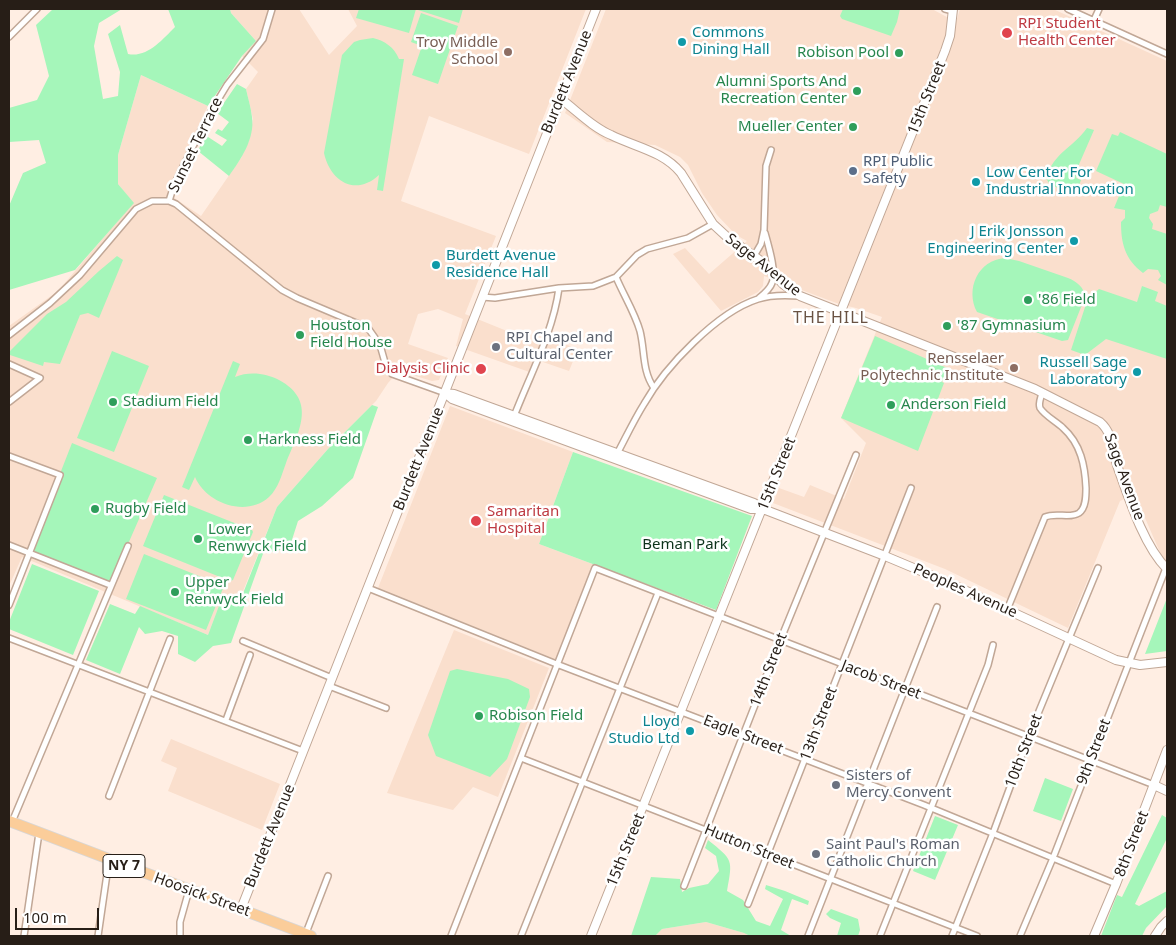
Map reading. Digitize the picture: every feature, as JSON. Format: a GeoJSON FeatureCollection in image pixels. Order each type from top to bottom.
{"type":"FeatureCollection","features":[{"type":"Feature","properties":{"kind":"highway","name":"Hoosick Street"},"geometry":{"type":"LineString","coordinates":[[11,821],[308,935]]}},
{"type":"Feature","properties":{"kind":"street"},"geometry":{"type":"LineString","coordinates":[[9,37],[37,9]]}},
{"type":"Feature","properties":{"kind":"street","name":"Sunset Terrace"},"geometry":{"type":"LineString","coordinates":[[9,335],[75,280],[136,210],[152,201],[169,200],[174,185],[207,118],[227,85],[263,39],[272,9]]}},
{"type":"Feature","properties":{"kind":"street","name":"Burdett Avenue"},"geometry":{"type":"LineString","coordinates":[[241,909],[596,9]]}},
{"type":"Feature","properties":{"kind":"street"},"geometry":{"type":"LineString","coordinates":[[1068,9],[1167,54]]}},
{"type":"Feature","properties":{"kind":"street"},"geometry":{"type":"LineString","coordinates":[[1094,20],[1099,9]]}},
{"type":"Feature","properties":{"kind":"street","name":"15th Street"},"geometry":{"type":"LineString","coordinates":[[591,936],[946,51],[950,36],[951,10]]}},
{"type":"Feature","properties":{"kind":"street","name":"Sage Avenue"},"geometry":{"type":"LineString","coordinates":[[561,99],[609,135],[670,161],[681,173],[714,224],[726,236],[754,256],[784,285],[800,296],[974,364],[1042,393],[1100,422],[1108,430],[1118,468],[1150,546],[1167,569]]}},
{"type":"Feature","properties":{"kind":"street"},"geometry":{"type":"LineString","coordinates":[[754,256],[761,244],[764,230],[765,176],[771,150]]}},
{"type":"Feature","properties":{"kind":"street","name":"Peoples Avenue"},"geometry":{"type":"LineString","coordinates":[[169,200],[289,294],[368,328],[380,345],[386,366],[392,374],[445,393],[454,394],[512,419],[570,440],[754,503],[763,509],[886,556],[949,583],[1105,656],[1129,664],[1140,665],[1167,662]]}},
{"type":"Feature","properties":{"kind":"street"},"geometry":{"type":"LineString","coordinates":[[482,297],[495,298],[559,288],[593,286],[616,277],[637,255],[647,249],[688,238],[714,224]]}},
{"type":"Feature","properties":{"kind":"street"},"geometry":{"type":"LineString","coordinates":[[616,456],[644,402],[700,335],[727,315],[758,299],[773,283],[774,274],[764,230]]}},
{"type":"Feature","properties":{"kind":"street"},"geometry":{"type":"LineString","coordinates":[[616,277],[639,330],[648,380],[654,388]]}},
{"type":"Feature","properties":{"kind":"street"},"geometry":{"type":"LineString","coordinates":[[512,419],[552,321],[559,288]]}},
{"type":"Feature","properties":{"kind":"street"},"geometry":{"type":"LineString","coordinates":[[758,299],[787,295],[800,296]]}},
{"type":"Feature","properties":{"kind":"street"},"geometry":{"type":"LineString","coordinates":[[9,364],[40,378],[9,402]]}},
{"type":"Feature","properties":{"kind":"street"},"geometry":{"type":"LineString","coordinates":[[1007,610],[1045,517],[1057,514],[1077,514],[1084,507],[1086,493],[1085,470],[1081,455],[1065,429],[1040,408],[1039,402],[1042,393]]}},
{"type":"Feature","properties":{"kind":"street","name":"14th Street"},"geometry":{"type":"LineString","coordinates":[[684,886],[780,640],[856,455]]}},
{"type":"Feature","properties":{"kind":"street"},"geometry":{"type":"LineString","coordinates":[[9,456],[60,475],[9,604]]}},
{"type":"Feature","properties":{"kind":"street","name":"13th Street"},"geometry":{"type":"LineString","coordinates":[[748,904],[886,556],[911,488]]}},
{"type":"Feature","properties":{"kind":"street"},"geometry":{"type":"LineString","coordinates":[[9,545],[110,585]]}},
{"type":"Feature","properties":{"kind":"street"},"geometry":{"type":"LineString","coordinates":[[11,821],[128,546]]}},
{"type":"Feature","properties":{"kind":"street","name":"Jacob Street"},"geometry":{"type":"LineString","coordinates":[[559,665],[596,568],[1167,791]]}},
{"type":"Feature","properties":{"kind":"street","name":"10th Street"},"geometry":{"type":"LineString","coordinates":[[952,936],[1028,737],[1098,568]]}},
{"type":"Feature","properties":{"kind":"street","name":"9th Street"},"geometry":{"type":"LineString","coordinates":[[1020,936],[1053,858],[1167,569]]}},
{"type":"Feature","properties":{"kind":"street","name":"Eagle Street"},"geometry":{"type":"LineString","coordinates":[[368,588],[559,665],[993,832],[1116,884]]}},
{"type":"Feature","properties":{"kind":"street"},"geometry":{"type":"LineString","coordinates":[[520,936],[658,593]]}},
{"type":"Feature","properties":{"kind":"street"},"geometry":{"type":"LineString","coordinates":[[808,936],[937,607]]}},
{"type":"Feature","properties":{"kind":"street"},"geometry":{"type":"LineString","coordinates":[[9,638],[304,751]]}},
{"type":"Feature","properties":{"kind":"street"},"geometry":{"type":"LineString","coordinates":[[110,796],[170,639]]}},
{"type":"Feature","properties":{"kind":"street"},"geometry":{"type":"LineString","coordinates":[[243,641],[332,678]]}},
{"type":"Feature","properties":{"kind":"street"},"geometry":{"type":"LineString","coordinates":[[880,936],[932,808],[967,713],[988,665],[993,645]]}},
{"type":"Feature","properties":{"kind":"street"},"geometry":{"type":"LineString","coordinates":[[226,720],[250,655]]}},
{"type":"Feature","properties":{"kind":"street"},"geometry":{"type":"LineString","coordinates":[[451,936],[559,665]]}},
{"type":"Feature","properties":{"kind":"street"},"geometry":{"type":"LineString","coordinates":[[329,686],[386,708]]}},
{"type":"Feature","properties":{"kind":"street","name":"8th Street"},"geometry":{"type":"LineString","coordinates":[[1094,936],[1167,750]]}},
{"type":"Feature","properties":{"kind":"street","name":"Hutton Street"},"geometry":{"type":"LineString","coordinates":[[521,758],[977,936]]}},
{"type":"Feature","properties":{"kind":"street"},"geometry":{"type":"LineString","coordinates":[[24,936],[40,833]]}},
{"type":"Feature","properties":{"kind":"street"},"geometry":{"type":"LineString","coordinates":[[98,936],[109,860]]}},
{"type":"Feature","properties":{"kind":"street"},"geometry":{"type":"LineString","coordinates":[[308,935],[328,876]]}},
{"type":"Feature","properties":{"kind":"street"},"geometry":{"type":"LineString","coordinates":[[180,936],[181,914],[189,890]]}},
{"type":"Feature","properties":{"kind":"street"},"geometry":{"type":"LineString","coordinates":[[1155,936],[1167,921]]}},
{"type":"Feature","properties":{"kind":"shaded area"},"geometry":{"type":"Polygon","coordinates":[[[230,9],[299,9],[329,55],[357,26],[348,9],[586,9],[529,154],[429,116],[401,201],[496,236],[465,314],[539,344],[543,336],[578,349],[569,371],[540,361],[535,374],[456,346],[463,319],[438,309],[418,314],[408,344],[448,358],[439,380],[432,381],[399,371],[376,401],[328,449],[277,507],[239,601],[223,595],[208,635],[22,557],[9,586],[9,326],[58,291],[133,203],[118,184],[118,155],[141,75],[208,106],[167,193],[201,216],[241,158],[249,141],[253,119],[246,89],[258,72],[242,56],[256,41],[231,13],[230,9]]]}},
{"type":"Feature","properties":{"kind":"shaded area","name":"Rensselaer Polytechnic Institute"},"geometry":{"type":"Polygon","coordinates":[[[606,9],[932,9],[956,22],[960,9],[1053,9],[1167,61],[1167,562],[1162,557],[1135,495],[1120,501],[1068,628],[945,569],[773,503],[779,488],[804,497],[810,485],[844,499],[866,443],[841,418],[882,317],[839,304],[764,276],[763,286],[758,292],[721,311],[673,254],[685,248],[709,274],[747,241],[736,235],[717,215],[702,193],[688,165],[680,157],[655,145],[607,142],[565,113],[606,9]]]}},
{"type":"Feature","properties":{"kind":"shaded area","name":"Samaritan Hospital"},"geometry":{"type":"Polygon","coordinates":[[[450,406],[573,452],[539,544],[598,566],[562,662],[378,588],[450,406]]]}},
{"type":"Feature","properties":{"kind":"shaded area"},"geometry":{"type":"Polygon","coordinates":[[[454,630],[549,668],[498,797],[473,787],[453,810],[387,793],[454,630]]]}},
{"type":"Feature","properties":{"kind":"shaded area"},"geometry":{"type":"Polygon","coordinates":[[[171,739],[280,784],[262,830],[168,791],[177,768],[161,761],[171,739]]]}},
{"type":"Feature","properties":{"kind":"shaded area"},"geometry":{"type":"Polygon","coordinates":[[[706,922],[750,936],[655,936],[662,929],[706,922]]]}},
{"type":"Feature","properties":{"kind":"green space"},"geometry":{"type":"Polygon","coordinates":[[[53,9],[122,9],[99,23],[94,46],[103,99],[118,96],[120,72],[108,34],[120,25],[128,54],[135,55],[154,47],[175,27],[168,9],[230,9],[231,13],[256,41],[242,56],[208,106],[141,75],[118,155],[118,184],[134,203],[75,270],[9,290],[9,206],[23,173],[46,163],[39,140],[9,142],[9,108],[37,100],[49,76],[36,25],[53,9]]]}},
{"type":"Feature","properties":{"kind":"green space"},"geometry":{"type":"Polygon","coordinates":[[[359,9],[416,9],[409,33],[356,18],[359,9]]]}},
{"type":"Feature","properties":{"kind":"green space"},"geometry":{"type":"Polygon","coordinates":[[[418,9],[463,9],[459,23],[418,9]]]}},
{"type":"Feature","properties":{"kind":"green space"},"geometry":{"type":"Polygon","coordinates":[[[843,9],[900,9],[891,36],[842,19],[840,16],[843,9]]]}},
{"type":"Feature","properties":{"kind":"green space"},"geometry":{"type":"Polygon","coordinates":[[[421,13],[458,26],[438,84],[412,75],[422,46],[411,42],[421,13]]]}},
{"type":"Feature","properties":{"kind":"green space"},"geometry":{"type":"Polygon","coordinates":[[[373,38],[389,45],[399,59],[404,59],[383,191],[377,190],[379,175],[370,182],[361,185],[345,183],[332,171],[324,153],[342,55],[354,42],[373,38]]]}},
{"type":"Feature","properties":{"kind":"green space"},"geometry":{"type":"Polygon","coordinates":[[[237,84],[246,89],[252,114],[252,125],[246,148],[229,176],[198,151],[205,135],[222,146],[227,140],[215,133],[218,129],[222,131],[229,122],[217,113],[237,84]]]}},
{"type":"Feature","properties":{"kind":"green space"},"geometry":{"type":"Polygon","coordinates":[[[1087,128],[1094,130],[1077,169],[1079,170],[1076,178],[1081,180],[1077,191],[1070,192],[1050,185],[1046,178],[1049,169],[1059,156],[1087,128]]]}},
{"type":"Feature","properties":{"kind":"green space"},"geometry":{"type":"Polygon","coordinates":[[[1120,132],[1167,154],[1167,207],[1160,205],[1158,211],[1150,214],[1149,218],[1153,224],[1152,229],[1167,234],[1167,285],[1158,280],[1161,276],[1158,270],[1148,269],[1143,273],[1128,257],[1123,244],[1121,230],[1121,222],[1125,218],[1125,210],[1114,208],[1124,184],[1096,171],[1112,134],[1118,136],[1120,132]]]}},
{"type":"Feature","properties":{"kind":"green space"},"geometry":{"type":"Polygon","coordinates":[[[117,256],[123,260],[99,318],[88,313],[80,315],[60,364],[44,362],[43,366],[10,355],[10,351],[47,314],[66,302],[117,256]]]}},
{"type":"Feature","properties":{"kind":"green space","name":"'86 Field"},"geometry":{"type":"Polygon","coordinates":[[[1005,258],[1068,278],[1082,288],[1085,297],[1068,340],[1062,341],[977,312],[973,294],[973,285],[976,277],[988,264],[1005,258]]]}},
{"type":"Feature","properties":{"kind":"green space"},"geometry":{"type":"Polygon","coordinates":[[[1142,286],[1158,292],[1155,301],[1167,306],[1167,359],[1106,339],[1085,355],[1071,350],[1088,298],[1099,289],[1137,302],[1142,286]]]}},
{"type":"Feature","properties":{"kind":"green space","name":"Anderson Field"},"geometry":{"type":"Polygon","coordinates":[[[875,336],[947,368],[942,382],[944,383],[918,451],[841,418],[875,336]]]}},
{"type":"Feature","properties":{"kind":"green space","name":"Stadium Field"},"geometry":{"type":"Polygon","coordinates":[[[112,351],[149,366],[114,452],[77,438],[112,351]]]}},
{"type":"Feature","properties":{"kind":"green space"},"geometry":{"type":"Polygon","coordinates":[[[233,361],[240,364],[235,377],[252,373],[263,374],[279,380],[291,388],[302,408],[299,429],[277,486],[272,494],[260,503],[238,507],[228,505],[208,494],[195,477],[189,490],[182,487],[233,361]]]}},
{"type":"Feature","properties":{"kind":"green space"},"geometry":{"type":"Polygon","coordinates":[[[372,405],[378,407],[353,478],[322,506],[298,521],[290,546],[275,552],[264,551],[231,643],[213,646],[195,662],[178,654],[178,636],[162,631],[145,634],[139,627],[120,674],[86,660],[110,604],[135,614],[140,606],[208,635],[223,595],[240,601],[277,507],[328,449],[372,405]]]}},
{"type":"Feature","properties":{"kind":"green space","name":"Rugby Field"},"geometry":{"type":"Polygon","coordinates":[[[72,443],[157,478],[110,585],[29,553],[72,443]]]}},
{"type":"Feature","properties":{"kind":"green space","name":"Beman Park"},"geometry":{"type":"Polygon","coordinates":[[[573,452],[752,516],[716,610],[539,544],[573,452]]]}},
{"type":"Feature","properties":{"kind":"green space","name":"Lower Renwyck Field"},"geometry":{"type":"Polygon","coordinates":[[[164,495],[252,530],[253,532],[233,580],[230,581],[143,546],[164,495]]]}},
{"type":"Feature","properties":{"kind":"green space","name":"Upper Renwyck Field"},"geometry":{"type":"Polygon","coordinates":[[[144,554],[224,586],[206,630],[126,599],[144,554]]]}},
{"type":"Feature","properties":{"kind":"green space"},"geometry":{"type":"Polygon","coordinates":[[[32,564],[99,591],[73,655],[9,629],[9,622],[32,564]]]}},
{"type":"Feature","properties":{"kind":"green space"},"geometry":{"type":"Polygon","coordinates":[[[1167,598],[1167,651],[1145,654],[1167,598]]]}},
{"type":"Feature","properties":{"kind":"green space","name":"Robison Field"},"geometry":{"type":"Polygon","coordinates":[[[457,669],[508,679],[529,689],[530,697],[507,759],[490,777],[436,756],[428,735],[450,671],[457,669]]]}},
{"type":"Feature","properties":{"kind":"green space"},"geometry":{"type":"Polygon","coordinates":[[[1045,778],[1073,789],[1061,821],[1033,811],[1045,778]]]}},
{"type":"Feature","properties":{"kind":"green space"},"geometry":{"type":"Polygon","coordinates":[[[1162,815],[1167,818],[1167,838],[1135,904],[1139,906],[1167,891],[1167,906],[1146,928],[1142,936],[1101,936],[1117,895],[1122,897],[1162,815]]]}},
{"type":"Feature","properties":{"kind":"green space"},"geometry":{"type":"Polygon","coordinates":[[[935,816],[958,825],[935,880],[913,871],[935,816]]]}},
{"type":"Feature","properties":{"kind":"green space"},"geometry":{"type":"Polygon","coordinates":[[[708,840],[727,856],[729,861],[730,872],[727,891],[743,900],[756,921],[770,926],[783,899],[765,889],[766,885],[809,901],[808,905],[792,899],[781,930],[791,936],[750,936],[706,922],[662,929],[655,936],[631,936],[651,877],[680,879],[682,892],[689,888],[708,884],[719,871],[716,856],[705,848],[708,840]]]}},
{"type":"Feature","properties":{"kind":"green space"},"geometry":{"type":"Polygon","coordinates":[[[831,909],[858,919],[860,930],[858,936],[837,936],[841,923],[826,914],[831,909]]]}},
{"type":"Feature","properties":{"kind":"place","name":"RPI Student Health Center"},"geometry":{"type":"Point","coordinates":[1007,33]}},
{"type":"Feature","properties":{"kind":"place","name":"Commons Dining Hall"},"geometry":{"type":"Point","coordinates":[682,42]}},
{"type":"Feature","properties":{"kind":"place","name":"Troy Middle School"},"geometry":{"type":"Point","coordinates":[508,52]}},
{"type":"Feature","properties":{"kind":"place","name":"Robison Pool"},"geometry":{"type":"Point","coordinates":[899,53]}},
{"type":"Feature","properties":{"kind":"place","name":"Alumni Sports And Recreation Center"},"geometry":{"type":"Point","coordinates":[857,91]}},
{"type":"Feature","properties":{"kind":"place","name":"Mueller Center"},"geometry":{"type":"Point","coordinates":[853,127]}},
{"type":"Feature","properties":{"kind":"place","name":"RPI Public Safety"},"geometry":{"type":"Point","coordinates":[853,171]}},
{"type":"Feature","properties":{"kind":"place","name":"Low Center For Industrial Innovation"},"geometry":{"type":"Point","coordinates":[976,182]}},
{"type":"Feature","properties":{"kind":"place","name":"J Erik Jonsson Engineering Center"},"geometry":{"type":"Point","coordinates":[1074,241]}},
{"type":"Feature","properties":{"kind":"place","name":"Burdett Avenue Residence Hall"},"geometry":{"type":"Point","coordinates":[436,265]}},
{"type":"Feature","properties":{"kind":"place","name":"'86 Field"},"geometry":{"type":"Point","coordinates":[1028,300]}},
{"type":"Feature","properties":{"kind":"place","name":"'87 Gymnasium"},"geometry":{"type":"Point","coordinates":[947,326]}},
{"type":"Feature","properties":{"kind":"place","name":"Houston Field House"},"geometry":{"type":"Point","coordinates":[300,335]}},
{"type":"Feature","properties":{"kind":"place","name":"RPI Chapel and Cultural Center"},"geometry":{"type":"Point","coordinates":[496,347]}},
{"type":"Feature","properties":{"kind":"place","name":"Rensselaer Polytechnic Institute"},"geometry":{"type":"Point","coordinates":[1014,368]}},
{"type":"Feature","properties":{"kind":"place","name":"Dialysis Clinic"},"geometry":{"type":"Point","coordinates":[481,369]}},
{"type":"Feature","properties":{"kind":"place","name":"Russell Sage Laboratory"},"geometry":{"type":"Point","coordinates":[1137,372]}},
{"type":"Feature","properties":{"kind":"place","name":"Stadium Field"},"geometry":{"type":"Point","coordinates":[113,402]}},
{"type":"Feature","properties":{"kind":"place","name":"Anderson Field"},"geometry":{"type":"Point","coordinates":[891,405]}},
{"type":"Feature","properties":{"kind":"place","name":"Harkness Field"},"geometry":{"type":"Point","coordinates":[248,440]}},
{"type":"Feature","properties":{"kind":"place","name":"Rugby Field"},"geometry":{"type":"Point","coordinates":[95,509]}},
{"type":"Feature","properties":{"kind":"place","name":"Samaritan Hospital"},"geometry":{"type":"Point","coordinates":[476,521]}},
{"type":"Feature","properties":{"kind":"place","name":"Lower Renwyck Field"},"geometry":{"type":"Point","coordinates":[198,539]}},
{"type":"Feature","properties":{"kind":"place","name":"Upper Renwyck Field"},"geometry":{"type":"Point","coordinates":[175,592]}},
{"type":"Feature","properties":{"kind":"place","name":"Robison Field"},"geometry":{"type":"Point","coordinates":[479,716]}},
{"type":"Feature","properties":{"kind":"place","name":"Lloyd Studio Ltd"},"geometry":{"type":"Point","coordinates":[690,731]}},
{"type":"Feature","properties":{"kind":"place","name":"Sisters of Mercy Convent"},"geometry":{"type":"Point","coordinates":[836,785]}},
{"type":"Feature","properties":{"kind":"place","name":"Saint Paul's Roman Catholic Church"},"geometry":{"type":"Point","coordinates":[816,854]}},
{"type":"Feature","properties":{"kind":"district","name":"THE HILL"},"geometry":{"type":"Point","coordinates":[831,318]}}]}
